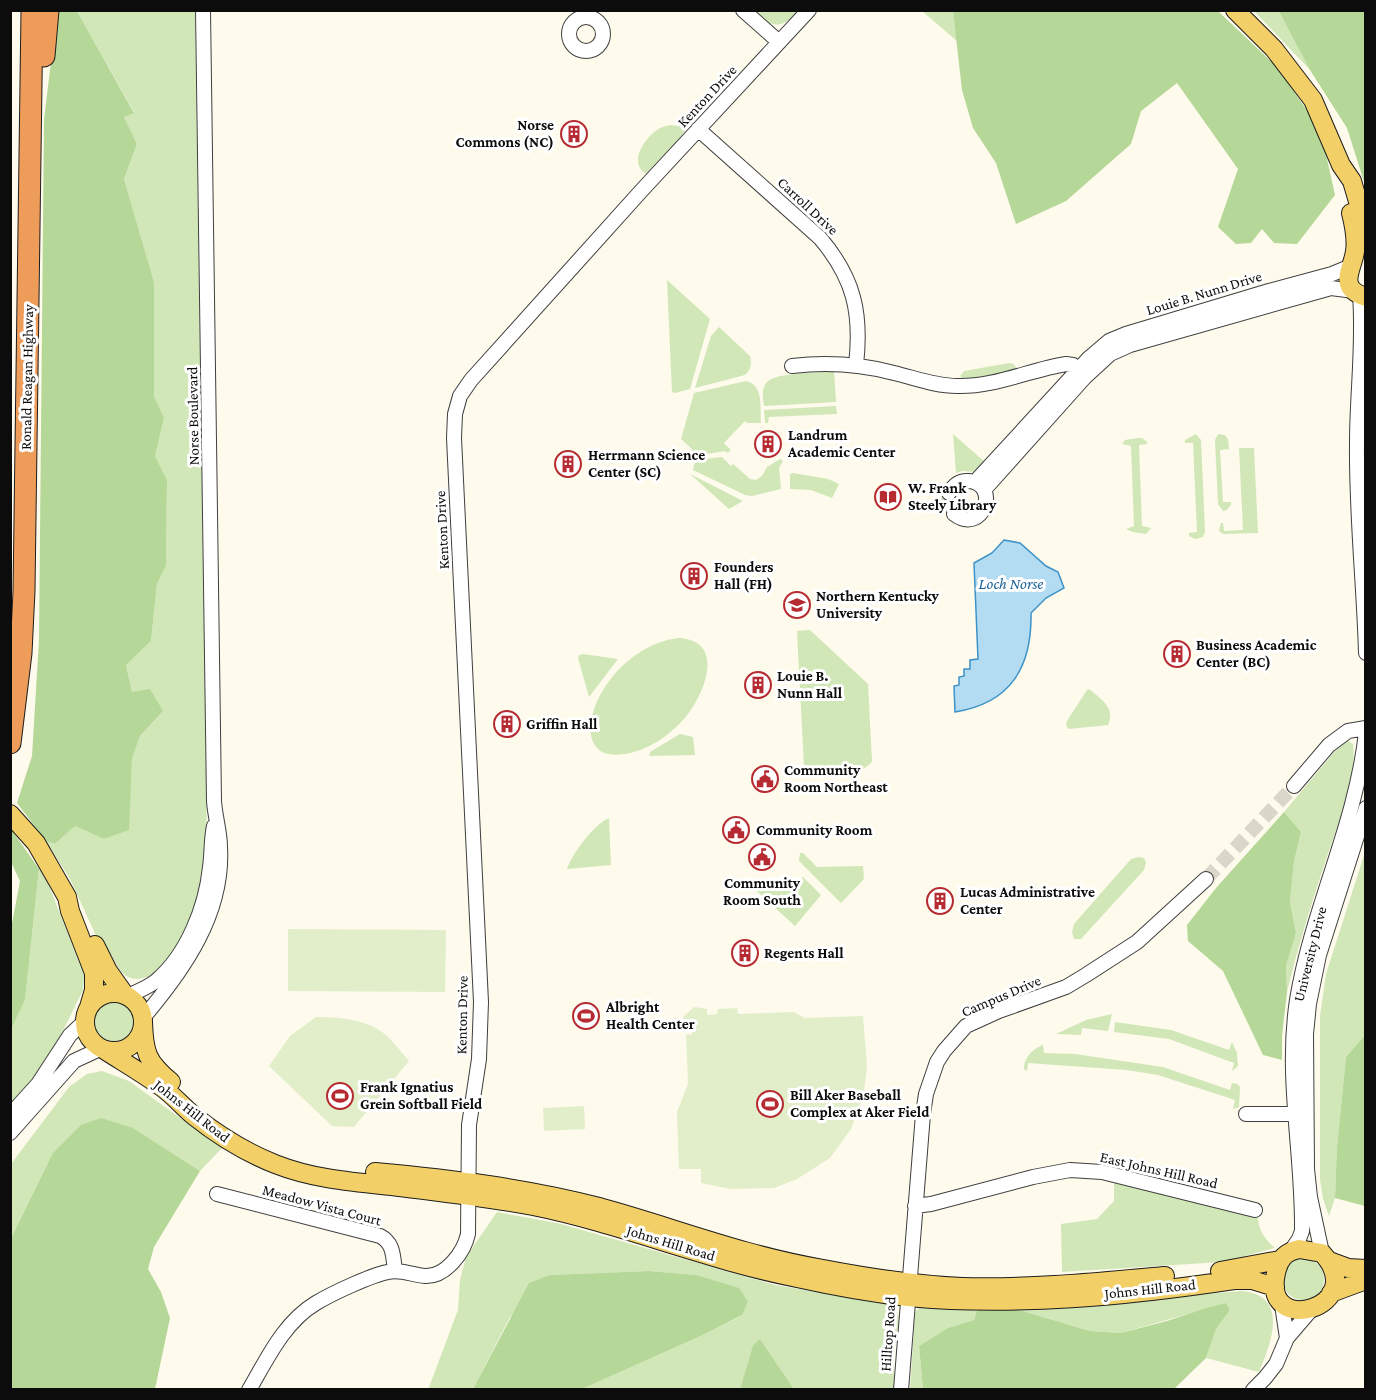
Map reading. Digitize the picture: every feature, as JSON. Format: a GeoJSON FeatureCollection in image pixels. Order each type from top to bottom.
{"type":"FeatureCollection","features":[{"type":"Feature","properties":{"kind":"highway","name":"Ronald Reagan Highway"},"geometry":{"type":"LineString","coordinates":[[10,743],[21,653],[24,591],[32,10]]}},
{"type":"Feature","properties":{"kind":"highway"},"geometry":{"type":"LineString","coordinates":[[30,137],[44,55],[48,10]]}},
{"type":"Feature","properties":{"kind":"main road"},"geometry":{"type":"LineString","coordinates":[[1235,10],[1274,49],[1313,100],[1341,165],[1352,181],[1364,222]]}},
{"type":"Feature","properties":{"kind":"main road"},"geometry":{"type":"LineString","coordinates":[[1341,165],[1342,184],[1354,223],[1356,242],[1356,260],[1348,279],[1360,294]]}},
{"type":"Feature","properties":{"kind":"main road"},"geometry":{"type":"LineString","coordinates":[[10,814],[45,857],[67,897],[79,910],[108,971],[126,996],[138,1006],[143,1021],[141,1031],[130,1046],[112,1050],[103,1048],[90,1037],[86,1029],[87,1014],[94,990],[94,973],[70,911],[67,897]]}},
{"type":"Feature","properties":{"kind":"main road"},"geometry":{"type":"LineString","coordinates":[[87,1014],[101,996],[117,993],[126,996]]}},
{"type":"Feature","properties":{"kind":"main road","name":"Johns Hill Road"},"geometry":{"type":"LineString","coordinates":[[143,1021],[146,1053],[158,1071],[209,1115],[260,1145],[286,1156],[328,1167],[469,1189]]}},
{"type":"Feature","properties":{"kind":"main road","name":"Johns Hill Road"},"geometry":{"type":"LineString","coordinates":[[103,1048],[166,1090],[192,1115],[222,1137],[276,1164],[306,1174],[340,1181],[539,1193],[599,1207],[787,1262],[845,1273],[908,1289],[971,1300],[1045,1299],[1234,1280],[1252,1280],[1275,1287]]}},
{"type":"Feature","properties":{"kind":"main road"},"geometry":{"type":"LineString","coordinates":[[1326,1257],[1335,1280],[1331,1293],[1323,1303],[1311,1310],[1301,1311],[1282,1305],[1275,1287],[1275,1276],[1286,1255],[1307,1249],[1326,1257],[1348,1268],[1365,1269]]}},
{"type":"Feature","properties":{"kind":"main road","name":"Johns Hill Road"},"geometry":{"type":"LineString","coordinates":[[908,1289],[1059,1284],[1203,1274],[1286,1255]]}},
{"type":"Feature","properties":{"kind":"main road"},"geometry":{"type":"LineString","coordinates":[[1331,1293],[1365,1280]]}},
{"type":"Feature","properties":{"kind":"street","name":"Norse Boulevard"},"geometry":{"type":"LineString","coordinates":[[143,1021],[190,956],[203,932],[214,904],[220,864],[220,845],[215,821],[203,10]]}},
{"type":"Feature","properties":{"kind":"street"},"geometry":{"type":"LineString","coordinates":[[743,10],[779,42]]}},
{"type":"Feature","properties":{"kind":"street","name":"Kenton Drive"},"geometry":{"type":"LineString","coordinates":[[395,1271],[427,1276],[440,1272],[463,1250],[468,1234],[469,1118],[479,1059],[481,1002],[454,438],[455,414],[460,396],[471,380],[809,10]]}},
{"type":"Feature","properties":{"kind":"street","name":"Carroll Drive"},"geometry":{"type":"LineString","coordinates":[[698,129],[820,238],[835,256],[848,281],[858,314],[856,365]]}},
{"type":"Feature","properties":{"kind":"street","name":"Louie B. Nunn Drive"},"geometry":{"type":"LineString","coordinates":[[1082,374],[1089,358],[1109,341],[1259,294],[1332,274],[1356,260]]}},
{"type":"Feature","properties":{"kind":"street","name":"Louie B. Nunn Drive"},"geometry":{"type":"LineString","coordinates":[[979,486],[1082,374],[1110,354],[1130,345],[1331,288],[1360,294]]}},
{"type":"Feature","properties":{"kind":"street"},"geometry":{"type":"LineString","coordinates":[[1360,294],[1362,317],[1357,442],[1365,653]]}},
{"type":"Feature","properties":{"kind":"street"},"geometry":{"type":"LineString","coordinates":[[792,366],[856,365],[927,382],[956,386],[997,382],[1066,364],[1073,365],[1082,374]]}},
{"type":"Feature","properties":{"kind":"street"},"geometry":{"type":"LineString","coordinates":[[949,493],[958,483],[969,481],[979,486],[986,502],[978,516],[964,519],[954,514]]}},
{"type":"Feature","properties":{"kind":"street"},"geometry":{"type":"LineString","coordinates":[[1294,786],[1329,745],[1348,731],[1365,730]]}},
{"type":"Feature","properties":{"kind":"street","name":"University Drive"},"geometry":{"type":"LineString","coordinates":[[1286,1255],[1299,1239],[1302,1231],[1292,1052],[1297,999],[1304,962],[1353,803],[1363,759],[1365,730]]}},
{"type":"Feature","properties":{"kind":"street","name":"University Drive"},"geometry":{"type":"LineString","coordinates":[[1326,1257],[1310,1197],[1307,1169],[1306,1044],[1309,1005],[1319,955],[1365,808]]}},
{"type":"Feature","properties":{"kind":"street","name":"Norse Boulevard"},"geometry":{"type":"LineString","coordinates":[[126,996],[149,986],[159,978],[193,930],[204,902],[211,865],[210,845],[215,821]]}},
{"type":"Feature","properties":{"kind":"street","name":"Campus Drive"},"geometry":{"type":"LineString","coordinates":[[908,1289],[926,1094],[937,1062],[966,1026],[999,1011],[1066,987],[1137,942],[1206,879]]}},
{"type":"Feature","properties":{"kind":"street"},"geometry":{"type":"LineString","coordinates":[[10,1115],[38,1084],[70,1035],[87,1014]]}},
{"type":"Feature","properties":{"kind":"street"},"geometry":{"type":"LineString","coordinates":[[10,1133],[74,1061],[103,1048]]}},
{"type":"Feature","properties":{"kind":"street"},"geometry":{"type":"LineString","coordinates":[[1246,1114],[1294,1114]]}},
{"type":"Feature","properties":{"kind":"street","name":"East Johns Hill Road"},"geometry":{"type":"LineString","coordinates":[[915,1206],[931,1204],[1052,1172],[1070,1170],[1102,1173],[1255,1210]]}},
{"type":"Feature","properties":{"kind":"street","name":"Meadow Vista Court"},"geometry":{"type":"LineString","coordinates":[[217,1194],[380,1236],[388,1241],[391,1247],[395,1271]]}},
{"type":"Feature","properties":{"kind":"street"},"geometry":{"type":"LineString","coordinates":[[249,1389],[287,1329],[308,1309],[333,1294],[386,1272],[395,1271]]}},
{"type":"Feature","properties":{"kind":"street","name":"Hilltop Road"},"geometry":{"type":"LineString","coordinates":[[901,1389],[908,1289]]}},
{"type":"Feature","properties":{"kind":"street"},"geometry":{"type":"LineString","coordinates":[[1282,1305],[1287,1338]]}},
{"type":"Feature","properties":{"kind":"street"},"geometry":{"type":"LineString","coordinates":[[1253,1389],[1265,1378],[1275,1364],[1287,1338],[1311,1310]]}},
{"type":"Feature","properties":{"kind":"green space"},"geometry":{"type":"Polygon","coordinates":[[[1279,10],[1281,12],[1310,70],[1254,11],[1279,10]]]}},
{"type":"Feature","properties":{"kind":"green space"},"geometry":{"type":"Polygon","coordinates":[[[57,11],[77,11],[134,113],[124,117],[137,144],[124,179],[154,282],[154,396],[164,418],[155,456],[167,480],[166,566],[157,584],[151,641],[126,665],[132,692],[150,689],[163,711],[140,736],[132,759],[129,830],[104,839],[75,826],[55,844],[46,841],[17,803],[32,756],[39,640],[44,120],[57,11]]]}},
{"type":"Feature","properties":{"kind":"green space"},"geometry":{"type":"Polygon","coordinates":[[[77,11],[195,11],[207,841],[200,897],[191,924],[175,953],[149,981],[147,977],[136,979],[122,973],[104,945],[98,940],[70,879],[46,841],[55,844],[75,826],[104,839],[128,830],[132,759],[140,736],[163,711],[132,692],[126,665],[151,641],[157,584],[166,566],[167,480],[155,456],[164,418],[154,396],[154,282],[124,179],[137,144],[124,117],[134,112],[77,11]]]}},
{"type":"Feature","properties":{"kind":"green space"},"geometry":{"type":"Polygon","coordinates":[[[753,11],[799,11],[787,21],[776,24],[765,21],[753,11]]]}},
{"type":"Feature","properties":{"kind":"green space"},"geometry":{"type":"Polygon","coordinates":[[[922,11],[953,11],[957,41],[922,11]]]}},
{"type":"Feature","properties":{"kind":"green space"},"geometry":{"type":"Polygon","coordinates":[[[953,11],[1218,11],[1277,67],[1308,112],[1325,150],[1335,195],[1297,244],[1274,243],[1262,229],[1251,243],[1236,244],[1218,227],[1238,169],[1177,83],[1141,111],[1131,144],[1066,201],[1016,224],[996,163],[973,128],[962,90],[953,11]]]}},
{"type":"Feature","properties":{"kind":"green space"},"geometry":{"type":"Polygon","coordinates":[[[1279,11],[1365,11],[1365,185],[1347,128],[1310,70],[1279,11]]]}},
{"type":"Feature","properties":{"kind":"green space"},"geometry":{"type":"Polygon","coordinates":[[[671,125],[684,127],[685,131],[646,174],[638,164],[643,145],[657,130],[671,125]]]}},
{"type":"Feature","properties":{"kind":"green space"},"geometry":{"type":"Polygon","coordinates":[[[667,280],[710,319],[690,389],[675,393],[672,392],[667,280]]]}},
{"type":"Feature","properties":{"kind":"green space"},"geometry":{"type":"Polygon","coordinates":[[[719,327],[750,356],[750,369],[745,375],[695,388],[711,336],[719,327]]]}},
{"type":"Feature","properties":{"kind":"green space"},"geometry":{"type":"Polygon","coordinates":[[[1014,364],[1016,368],[992,377],[964,379],[960,376],[964,371],[1014,364]]]}},
{"type":"Feature","properties":{"kind":"green space"},"geometry":{"type":"Polygon","coordinates":[[[834,371],[836,402],[764,406],[764,387],[772,379],[780,376],[834,371]]]}},
{"type":"Feature","properties":{"kind":"green space"},"geometry":{"type":"Polygon","coordinates":[[[746,381],[752,383],[758,392],[761,404],[761,423],[745,421],[724,443],[731,450],[728,453],[725,451],[695,456],[691,448],[681,439],[694,393],[746,381]]]}},
{"type":"Feature","properties":{"kind":"green space"},"geometry":{"type":"Polygon","coordinates":[[[836,406],[837,414],[769,417],[768,423],[765,423],[764,410],[836,406]]]}},
{"type":"Feature","properties":{"kind":"green space"},"geometry":{"type":"Polygon","coordinates":[[[953,434],[985,462],[976,472],[956,473],[953,434]]]}},
{"type":"Feature","properties":{"kind":"green space"},"geometry":{"type":"Polygon","coordinates":[[[1196,434],[1201,440],[1205,532],[1203,537],[1195,539],[1189,536],[1189,533],[1197,532],[1193,443],[1185,443],[1185,440],[1196,434]]]}},
{"type":"Feature","properties":{"kind":"green space"},"geometry":{"type":"Polygon","coordinates":[[[1218,434],[1225,435],[1228,439],[1229,449],[1220,450],[1223,502],[1231,502],[1227,510],[1223,511],[1218,504],[1215,440],[1218,434]]]}},
{"type":"Feature","properties":{"kind":"green space"},"geometry":{"type":"Polygon","coordinates":[[[1138,438],[1147,442],[1147,444],[1139,445],[1142,526],[1151,528],[1146,534],[1126,529],[1134,526],[1131,446],[1122,444],[1125,440],[1138,438]]]}},
{"type":"Feature","properties":{"kind":"green space"},"geometry":{"type":"Polygon","coordinates":[[[1239,448],[1254,448],[1258,533],[1223,534],[1219,531],[1221,523],[1223,523],[1224,531],[1243,530],[1239,448]]]}},
{"type":"Feature","properties":{"kind":"green space"},"geometry":{"type":"Polygon","coordinates":[[[722,457],[750,479],[756,480],[762,476],[767,467],[780,459],[783,461],[779,468],[781,489],[752,496],[745,495],[693,470],[695,460],[722,457]]]}},
{"type":"Feature","properties":{"kind":"green space"},"geometry":{"type":"Polygon","coordinates":[[[690,474],[743,501],[729,509],[690,474]]]}},
{"type":"Feature","properties":{"kind":"green space"},"geometry":{"type":"Polygon","coordinates":[[[790,474],[828,479],[839,484],[832,498],[811,490],[790,489],[790,474]]]}},
{"type":"Feature","properties":{"kind":"green space"},"geometry":{"type":"Polygon","coordinates":[[[810,630],[868,684],[872,761],[854,773],[839,776],[818,772],[804,766],[797,631],[810,630]]]}},
{"type":"Feature","properties":{"kind":"green space"},"geometry":{"type":"Polygon","coordinates":[[[679,638],[694,641],[703,649],[707,659],[707,672],[703,685],[691,710],[673,730],[648,747],[634,752],[609,754],[595,745],[591,728],[595,707],[607,684],[626,663],[650,646],[679,638]]]}},
{"type":"Feature","properties":{"kind":"green space"},"geometry":{"type":"Polygon","coordinates":[[[583,654],[618,659],[589,697],[578,658],[583,654]]]}},
{"type":"Feature","properties":{"kind":"green space"},"geometry":{"type":"Polygon","coordinates":[[[1089,689],[1109,709],[1108,725],[1069,729],[1066,726],[1067,721],[1089,689]]]}},
{"type":"Feature","properties":{"kind":"green space"},"geometry":{"type":"Polygon","coordinates":[[[680,734],[693,737],[695,755],[649,756],[650,752],[680,734]]]}},
{"type":"Feature","properties":{"kind":"green space"},"geometry":{"type":"Polygon","coordinates":[[[1348,741],[1353,744],[1349,788],[1310,909],[1287,992],[1286,966],[1296,933],[1290,902],[1294,862],[1301,832],[1284,812],[1341,744],[1348,741]]]}},
{"type":"Feature","properties":{"kind":"green space"},"geometry":{"type":"Polygon","coordinates":[[[1284,812],[1301,832],[1294,862],[1290,902],[1296,933],[1286,966],[1287,992],[1282,1060],[1263,1055],[1223,971],[1188,941],[1187,925],[1216,888],[1284,812]]]}},
{"type":"Feature","properties":{"kind":"green space"},"geometry":{"type":"Polygon","coordinates":[[[609,818],[611,865],[567,869],[584,840],[597,826],[609,818]]]}},
{"type":"Feature","properties":{"kind":"green space"},"geometry":{"type":"Polygon","coordinates":[[[11,829],[39,869],[25,1000],[11,1029],[11,929],[20,881],[11,862],[11,829]]]}},
{"type":"Feature","properties":{"kind":"green space"},"geometry":{"type":"Polygon","coordinates":[[[1365,852],[1365,1035],[1346,1057],[1337,1147],[1335,1198],[1329,1216],[1323,1199],[1320,1179],[1320,1016],[1326,974],[1365,852]]]}},
{"type":"Feature","properties":{"kind":"green space"},"geometry":{"type":"Polygon","coordinates":[[[800,853],[803,853],[817,867],[863,866],[864,879],[841,903],[799,861],[800,853]]]}},
{"type":"Feature","properties":{"kind":"green space"},"geometry":{"type":"Polygon","coordinates":[[[1144,858],[1146,862],[1144,870],[1081,939],[1074,939],[1072,932],[1074,924],[1131,859],[1144,858]]]}},
{"type":"Feature","properties":{"kind":"green space"},"geometry":{"type":"Polygon","coordinates":[[[39,869],[46,878],[84,975],[83,990],[58,1041],[61,1044],[11,1110],[10,1029],[25,1000],[39,869]]]}},
{"type":"Feature","properties":{"kind":"green space"},"geometry":{"type":"Polygon","coordinates":[[[803,877],[821,895],[795,926],[751,886],[796,883],[803,877]]]}},
{"type":"Feature","properties":{"kind":"green space"},"geometry":{"type":"Polygon","coordinates":[[[288,929],[446,930],[445,992],[288,991],[288,929]]]}},
{"type":"Feature","properties":{"kind":"green space"},"geometry":{"type":"Polygon","coordinates":[[[114,1001],[122,1002],[128,1007],[133,1013],[133,1029],[128,1035],[122,1040],[114,1041],[106,1040],[100,1035],[95,1029],[94,1021],[95,1013],[100,1007],[106,1002],[114,1001]]]}},
{"type":"Feature","properties":{"kind":"green space","name":"Bill Aker Baseball Complex at Aker Field"},"geometry":{"type":"Polygon","coordinates":[[[694,1007],[707,1009],[707,1015],[717,1014],[718,1009],[737,1008],[738,1014],[794,1012],[805,1018],[863,1016],[867,1067],[863,1097],[851,1129],[830,1158],[797,1179],[774,1188],[731,1189],[701,1183],[701,1169],[679,1169],[677,1112],[688,1084],[686,1035],[692,1034],[689,1024],[686,1026],[683,1017],[694,1007]]]}},
{"type":"Feature","properties":{"kind":"green space"},"geometry":{"type":"Polygon","coordinates":[[[1112,1014],[1108,1031],[1082,1028],[1081,1035],[1056,1034],[1086,1020],[1112,1014]]]}},
{"type":"Feature","properties":{"kind":"green space","name":"Frank Ignatius Grein Softball Field"},"geometry":{"type":"Polygon","coordinates":[[[316,1017],[367,1024],[389,1038],[409,1061],[354,1127],[332,1126],[269,1066],[290,1036],[316,1017]]]}},
{"type":"Feature","properties":{"kind":"green space"},"geometry":{"type":"Polygon","coordinates":[[[1115,1022],[1171,1030],[1229,1050],[1232,1042],[1237,1053],[1238,1066],[1232,1071],[1234,1063],[1169,1039],[1114,1032],[1115,1022]]]}},
{"type":"Feature","properties":{"kind":"green space"},"geometry":{"type":"Polygon","coordinates":[[[1365,1035],[1365,1206],[1335,1198],[1337,1147],[1346,1057],[1365,1035]]]}},
{"type":"Feature","properties":{"kind":"green space"},"geometry":{"type":"Polygon","coordinates":[[[1043,1045],[1044,1053],[1075,1054],[1163,1067],[1230,1090],[1232,1083],[1237,1084],[1240,1087],[1239,1107],[1233,1109],[1235,1100],[1158,1075],[1127,1070],[1028,1063],[1027,1071],[1024,1069],[1029,1054],[1043,1045]]]}},
{"type":"Feature","properties":{"kind":"green space"},"geometry":{"type":"Polygon","coordinates":[[[102,1071],[129,1081],[222,1148],[200,1171],[133,1128],[11,1239],[11,1164],[69,1087],[87,1074],[102,1071]]]}},
{"type":"Feature","properties":{"kind":"green space"},"geometry":{"type":"Polygon","coordinates":[[[584,1106],[585,1129],[544,1131],[543,1108],[584,1106]]]}},
{"type":"Feature","properties":{"kind":"green space"},"geometry":{"type":"Polygon","coordinates":[[[101,1118],[133,1128],[200,1171],[154,1247],[148,1269],[161,1292],[170,1318],[155,1389],[11,1389],[11,1239],[53,1153],[81,1125],[101,1118]]]}},
{"type":"Feature","properties":{"kind":"green space"},"geometry":{"type":"Polygon","coordinates":[[[1114,1182],[1258,1217],[1263,1234],[1275,1248],[1222,1262],[1062,1272],[1061,1224],[1097,1219],[1114,1201],[1114,1182]]]}},
{"type":"Feature","properties":{"kind":"green space"},"geometry":{"type":"Polygon","coordinates":[[[497,1212],[561,1224],[775,1285],[895,1305],[899,1318],[894,1355],[894,1389],[794,1389],[760,1339],[753,1345],[740,1389],[582,1389],[741,1316],[748,1302],[696,1275],[649,1271],[550,1275],[510,1317],[473,1389],[428,1390],[458,1310],[460,1280],[466,1257],[497,1212]]]}},
{"type":"Feature","properties":{"kind":"green space"},"geometry":{"type":"Polygon","coordinates":[[[1303,1258],[1311,1259],[1318,1264],[1323,1271],[1323,1287],[1318,1294],[1311,1299],[1303,1300],[1295,1299],[1288,1294],[1283,1287],[1282,1279],[1283,1271],[1288,1264],[1295,1259],[1303,1258]]]}},
{"type":"Feature","properties":{"kind":"green space"},"geometry":{"type":"Polygon","coordinates":[[[649,1271],[696,1275],[739,1288],[748,1302],[742,1315],[582,1389],[473,1389],[529,1283],[550,1275],[649,1271]]]}},
{"type":"Feature","properties":{"kind":"green space"},"geometry":{"type":"Polygon","coordinates":[[[1242,1291],[1257,1295],[1267,1302],[1272,1311],[1272,1335],[1259,1372],[1206,1358],[1216,1329],[1230,1310],[1226,1303],[1121,1333],[1090,1331],[1019,1310],[1242,1291]]]}},
{"type":"Feature","properties":{"kind":"green space"},"geometry":{"type":"Polygon","coordinates":[[[1226,1303],[1230,1310],[1216,1329],[1206,1358],[1174,1389],[923,1389],[919,1346],[948,1328],[974,1320],[977,1310],[1019,1310],[1090,1331],[1121,1333],[1226,1303]]]}},
{"type":"Feature","properties":{"kind":"green space"},"geometry":{"type":"Polygon","coordinates":[[[919,1308],[977,1310],[974,1320],[948,1328],[919,1346],[923,1389],[910,1390],[915,1312],[919,1308]]]}},
{"type":"Feature","properties":{"kind":"green space"},"geometry":{"type":"Polygon","coordinates":[[[760,1339],[794,1389],[740,1389],[753,1345],[760,1339]]]}},
{"type":"Feature","properties":{"kind":"water","name":"Loch Norse"},"geometry":{"type":"Polygon","coordinates":[[[1004,540],[1020,543],[1046,566],[1058,572],[1064,588],[1046,598],[1031,613],[1027,650],[1022,666],[1004,691],[991,700],[955,712],[954,686],[959,685],[959,677],[964,676],[964,669],[970,669],[970,660],[978,659],[974,563],[992,553],[1004,540]]]}},
{"type":"Feature","properties":{"kind":"tunnel"},"geometry":{"type":"LineString","coordinates":[[949,493],[948,503],[954,514]]}},
{"type":"Feature","properties":{"kind":"tunnel"},"geometry":{"type":"LineString","coordinates":[[1206,879],[1294,786]]}},
{"type":"Feature","properties":{"kind":"place","name":"Norse Commons (NC)"},"geometry":{"type":"Point","coordinates":[574,134]}},
{"type":"Feature","properties":{"kind":"place","name":"Landrum Academic Center"},"geometry":{"type":"Point","coordinates":[768,444]}},
{"type":"Feature","properties":{"kind":"place","name":"Herrmann Science Center (SC)"},"geometry":{"type":"Point","coordinates":[568,464]}},
{"type":"Feature","properties":{"kind":"place","name":"W. Frank Steely Library"},"geometry":{"type":"Point","coordinates":[888,497]}},
{"type":"Feature","properties":{"kind":"place","name":"Founders Hall (FH)"},"geometry":{"type":"Point","coordinates":[694,576]}},
{"type":"Feature","properties":{"kind":"place","name":"Northern Kentucky University"},"geometry":{"type":"Point","coordinates":[797,605]}},
{"type":"Feature","properties":{"kind":"place","name":"Business Academic Center (BC)"},"geometry":{"type":"Point","coordinates":[1177,654]}},
{"type":"Feature","properties":{"kind":"place","name":"Louie B. Nunn Hall"},"geometry":{"type":"Point","coordinates":[758,685]}},
{"type":"Feature","properties":{"kind":"place","name":"Griffin Hall"},"geometry":{"type":"Point","coordinates":[507,724]}},
{"type":"Feature","properties":{"kind":"place","name":"Community Room Northeast"},"geometry":{"type":"Point","coordinates":[765,779]}},
{"type":"Feature","properties":{"kind":"place","name":"Community Room"},"geometry":{"type":"Point","coordinates":[736,830]}},
{"type":"Feature","properties":{"kind":"place","name":"Community Room South"},"geometry":{"type":"Point","coordinates":[762,857]}},
{"type":"Feature","properties":{"kind":"place","name":"Lucas Administrative Center"},"geometry":{"type":"Point","coordinates":[940,901]}},
{"type":"Feature","properties":{"kind":"place","name":"Regents Hall"},"geometry":{"type":"Point","coordinates":[745,953]}},
{"type":"Feature","properties":{"kind":"place","name":"Albright Health Center"},"geometry":{"type":"Point","coordinates":[586,1016]}},
{"type":"Feature","properties":{"kind":"place","name":"Frank Ignatius Grein Softball Field"},"geometry":{"type":"Point","coordinates":[340,1096]}},
{"type":"Feature","properties":{"kind":"place","name":"Bill Aker Baseball Complex at Aker Field"},"geometry":{"type":"Point","coordinates":[770,1104]}}]}
